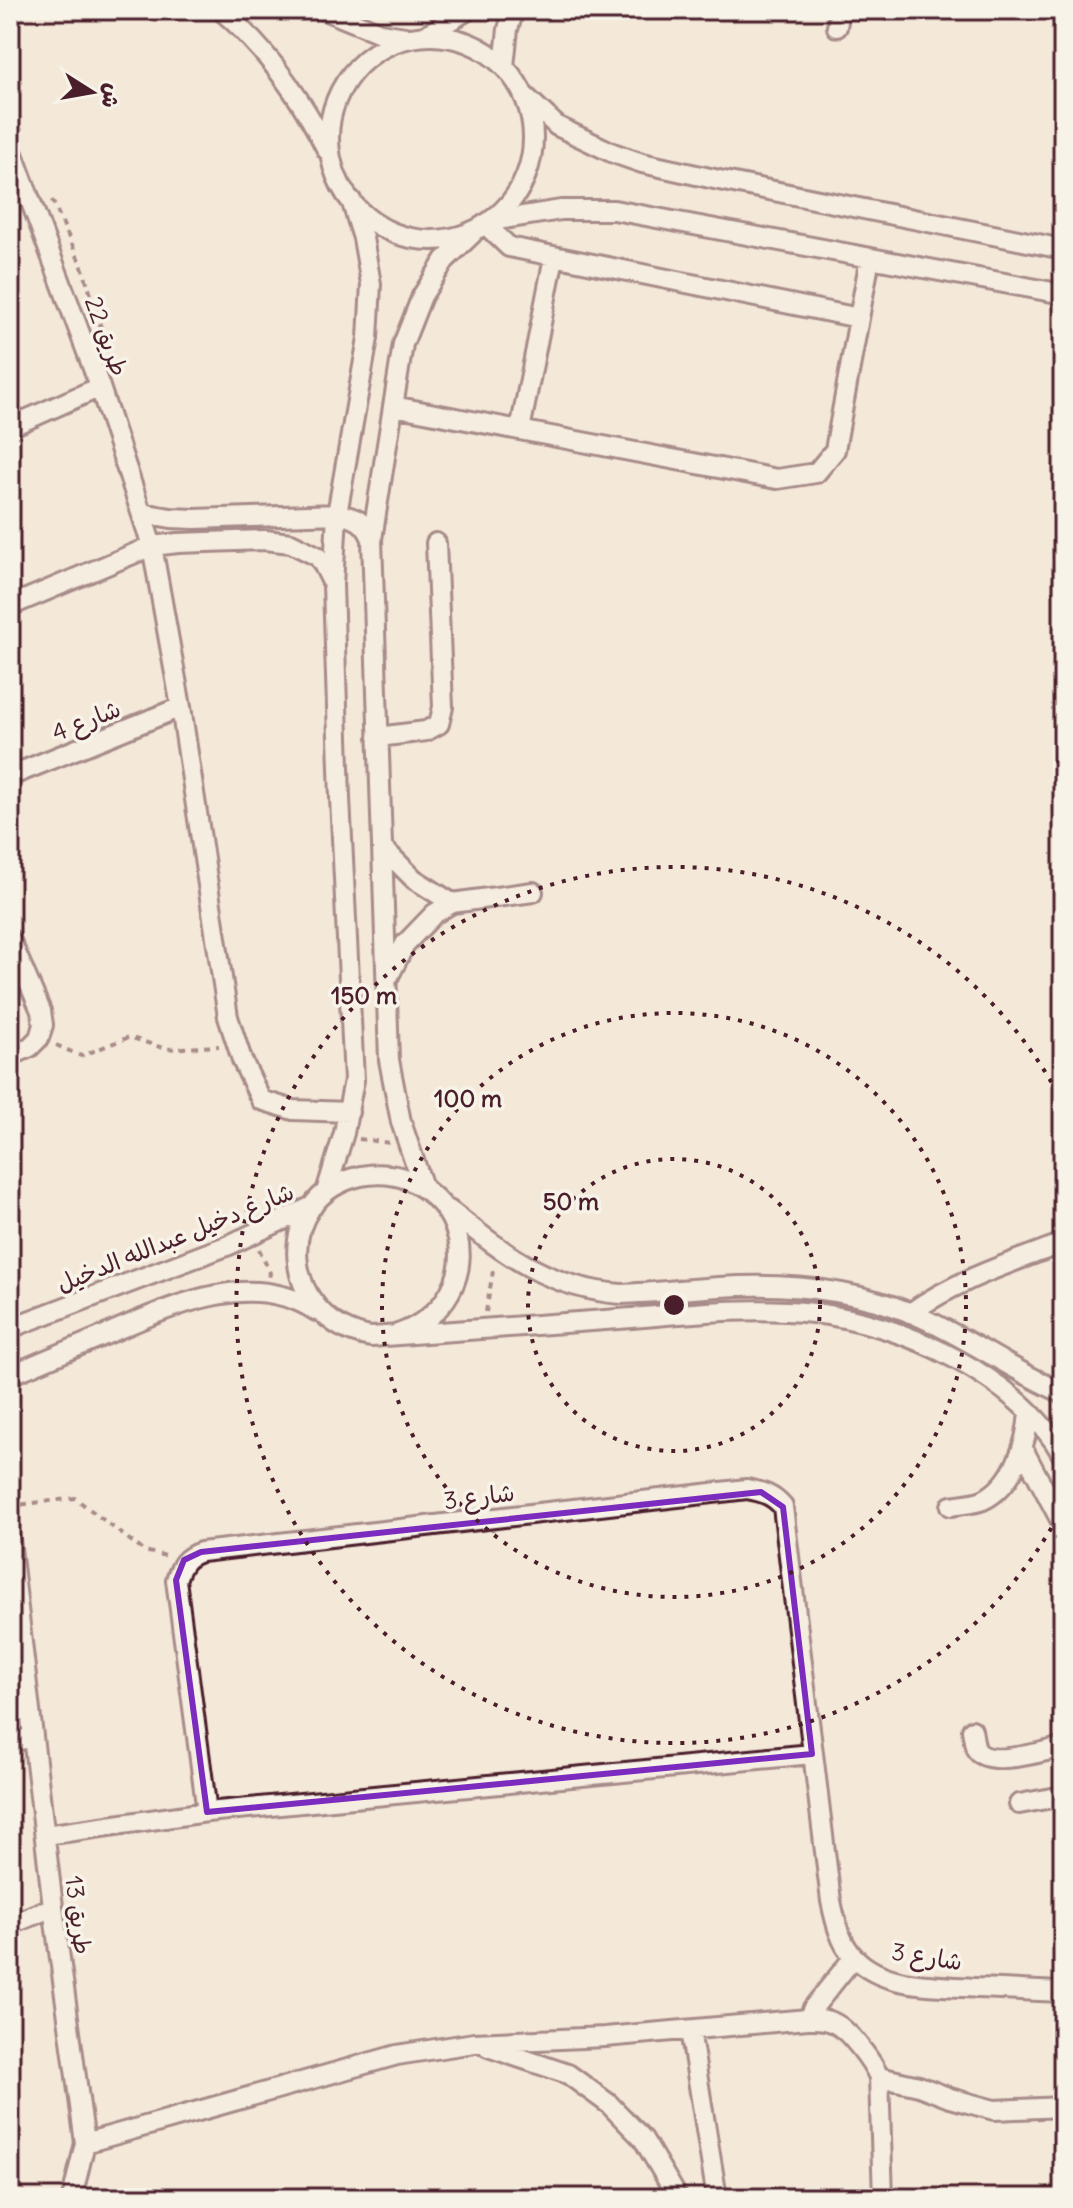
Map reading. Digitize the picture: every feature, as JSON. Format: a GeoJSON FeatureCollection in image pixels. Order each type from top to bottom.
{"type":"FeatureCollection","features":[{"type":"Feature","properties":{"kind":"street"},"geometry":{"type":"LineString","coordinates":[[221,10],[251,37],[312,119],[342,187],[351,200],[373,222],[401,235],[432,240],[448,238],[484,224],[561,210],[614,210],[1063,294]]}},
{"type":"Feature","properties":{"kind":"street"},"geometry":{"type":"LineString","coordinates":[[324,10],[380,33],[459,39],[483,50],[515,79],[523,94],[532,128],[530,163],[515,195],[445,260],[422,296],[403,344],[372,539],[389,1060],[401,1122],[423,1187]]}},
{"type":"Feature","properties":{"kind":"street"},"geometry":{"type":"LineString","coordinates":[[331,158],[330,123],[341,90],[356,69],[376,51],[416,37],[468,10]]}},
{"type":"Feature","properties":{"kind":"street"},"geometry":{"type":"LineString","coordinates":[[504,66],[508,29],[514,10]]}},
{"type":"Feature","properties":{"kind":"street"},"geometry":{"type":"LineString","coordinates":[[523,94],[557,126],[613,153],[642,163],[1063,249]]}},
{"type":"Feature","properties":{"kind":"street","name":"طريق 22"},"geometry":{"type":"LineString","coordinates":[[18,142],[18,190],[100,387],[152,546],[181,707],[228,1017],[237,1046],[261,1100],[293,1110],[349,1112]]}},
{"type":"Feature","properties":{"kind":"street"},"geometry":{"type":"LineString","coordinates":[[326,1192],[344,1133],[354,1080],[333,585],[337,514],[368,338],[371,284],[363,238],[351,200]]}},
{"type":"Feature","properties":{"kind":"street"},"geometry":{"type":"LineString","coordinates":[[484,224],[509,247],[859,318]]}},
{"type":"Feature","properties":{"kind":"street"},"geometry":{"type":"LineString","coordinates":[[520,430],[554,257]]}},
{"type":"Feature","properties":{"kind":"street"},"geometry":{"type":"LineString","coordinates":[[393,406],[777,479],[816,473],[835,450],[870,258]]}},
{"type":"Feature","properties":{"kind":"street"},"geometry":{"type":"LineString","coordinates":[[362,374],[397,384]]}},
{"type":"Feature","properties":{"kind":"street"},"geometry":{"type":"LineString","coordinates":[[10,427],[100,387]]}},
{"type":"Feature","properties":{"kind":"street"},"geometry":{"type":"LineString","coordinates":[[142,513],[195,519],[337,514],[360,520],[366,525],[372,539]]}},
{"type":"Feature","properties":{"kind":"street"},"geometry":{"type":"LineString","coordinates":[[10,606],[152,546],[265,540],[291,543],[317,556],[327,569],[333,585]]}},
{"type":"Feature","properties":{"kind":"street"},"geometry":{"type":"LineString","coordinates":[[378,737],[426,731],[439,724],[443,707],[436,543]]}},
{"type":"Feature","properties":{"kind":"street","name":"شارع 4"},"geometry":{"type":"LineString","coordinates":[[10,776],[181,707]]}},
{"type":"Feature","properties":{"kind":"street"},"geometry":{"type":"LineString","coordinates":[[382,847],[414,879],[452,903]]}},
{"type":"Feature","properties":{"kind":"street"},"geometry":{"type":"LineString","coordinates":[[386,982],[405,944],[434,914],[452,903],[533,892]]}},
{"type":"Feature","properties":{"kind":"street"},"geometry":{"type":"LineString","coordinates":[[10,939],[41,1011],[43,1025],[39,1038],[30,1047],[10,1056]]}},
{"type":"Feature","properties":{"kind":"street"},"geometry":{"type":"LineString","coordinates":[[324,1316],[306,1292],[297,1264],[300,1234],[313,1206],[326,1192],[349,1179],[374,1173],[400,1176],[423,1187],[498,1247],[546,1277],[576,1287],[597,1292],[647,1293],[720,1287],[804,1287],[842,1293],[910,1313],[941,1327],[1063,1393]]}},
{"type":"Feature","properties":{"kind":"street"},"geometry":{"type":"LineString","coordinates":[[395,1335],[410,1330],[436,1312],[454,1284],[460,1251],[457,1234],[442,1204]]}},
{"type":"Feature","properties":{"kind":"street","name":"شارع دخيل عبدالله الدخيل"},"geometry":{"type":"LineString","coordinates":[[10,1328],[229,1245],[313,1206]]}},
{"type":"Feature","properties":{"kind":"street"},"geometry":{"type":"LineString","coordinates":[[910,1313],[969,1278],[1063,1243]]}},
{"type":"Feature","properties":{"kind":"street"},"geometry":{"type":"LineString","coordinates":[[10,1393],[16,1372],[174,1305],[211,1295],[268,1292],[301,1301],[340,1327],[371,1337],[777,1310],[815,1313],[854,1321],[889,1331],[957,1359],[1029,1412],[1044,1427],[1063,1456]]}},
{"type":"Feature","properties":{"kind":"street"},"geometry":{"type":"LineString","coordinates":[[951,1506],[980,1501],[994,1493],[1023,1449],[1028,1435],[1029,1412]]}},
{"type":"Feature","properties":{"kind":"street"},"geometry":{"type":"LineString","coordinates":[[1023,1449],[1063,1525]]}},
{"type":"Feature","properties":{"kind":"street","name":"شارع 3"},"geometry":{"type":"LineString","coordinates":[[184,1560],[201,1552],[747,1489],[774,1497],[783,1507],[835,1921],[854,1957],[871,1970],[893,1979],[919,1984],[1063,1992]]}},
{"type":"Feature","properties":{"kind":"street","name":"طريق 13"},"geometry":{"type":"LineString","coordinates":[[10,1540],[18,1670],[33,1738],[85,2143],[72,2198]]}},
{"type":"Feature","properties":{"kind":"street"},"geometry":{"type":"LineString","coordinates":[[184,1560],[176,1580],[207,1812]]}},
{"type":"Feature","properties":{"kind":"street"},"geometry":{"type":"LineString","coordinates":[[972,1730],[977,1750],[984,1757],[996,1760],[1063,1747]]}},
{"type":"Feature","properties":{"kind":"street"},"geometry":{"type":"LineString","coordinates":[[10,1741],[33,1738]]}},
{"type":"Feature","properties":{"kind":"street"},"geometry":{"type":"LineString","coordinates":[[45,1835],[207,1812],[812,1754]]}},
{"type":"Feature","properties":{"kind":"street"},"geometry":{"type":"LineString","coordinates":[[1019,1804],[1063,1796]]}},
{"type":"Feature","properties":{"kind":"street"},"geometry":{"type":"LineString","coordinates":[[10,1918],[10,1924],[53,1907]]}},
{"type":"Feature","properties":{"kind":"street"},"geometry":{"type":"LineString","coordinates":[[808,2019],[813,2008],[854,1957]]}},
{"type":"Feature","properties":{"kind":"street"},"geometry":{"type":"LineString","coordinates":[[85,2143],[397,2055],[474,2043],[605,2037],[824,2019],[843,2029],[874,2066],[879,2077],[883,2198]]}},
{"type":"Feature","properties":{"kind":"street"},"geometry":{"type":"LineString","coordinates":[[690,2030],[717,2198]]}},
{"type":"Feature","properties":{"kind":"street"},"geometry":{"type":"LineString","coordinates":[[474,2043],[568,2074],[609,2104],[643,2139],[678,2198]]}},
{"type":"Feature","properties":{"kind":"street"},"geometry":{"type":"LineString","coordinates":[[879,2077],[994,2110],[1063,2107]]}},
{"type":"Feature","properties":{"kind":"path"},"geometry":{"type":"LineString","coordinates":[[10,107],[18,142]]}},
{"type":"Feature","properties":{"kind":"path"},"geometry":{"type":"LineString","coordinates":[[51,197],[83,269],[111,359]]}},
{"type":"Feature","properties":{"kind":"path"},"geometry":{"type":"LineString","coordinates":[[39,1038],[81,1056],[129,1037],[166,1049],[237,1046]]}},
{"type":"Feature","properties":{"kind":"path"},"geometry":{"type":"LineString","coordinates":[[344,1133],[363,1141],[393,1144],[408,1139]]}},
{"type":"Feature","properties":{"kind":"path"},"geometry":{"type":"LineString","coordinates":[[252,1234],[270,1273],[268,1292]]}},
{"type":"Feature","properties":{"kind":"path"},"geometry":{"type":"LineString","coordinates":[[483,1330],[498,1247]]}},
{"type":"Feature","properties":{"kind":"path"},"geometry":{"type":"LineString","coordinates":[[10,1506],[75,1498],[144,1551],[184,1560]]}},
{"type":"Feature","properties":{"kind":"highlighted area"},"geometry":{"type":"Polygon","coordinates":[[[761,1492],[783,1507],[812,1754],[207,1812],[176,1580],[184,1560],[201,1552],[761,1492]]]}}]}
